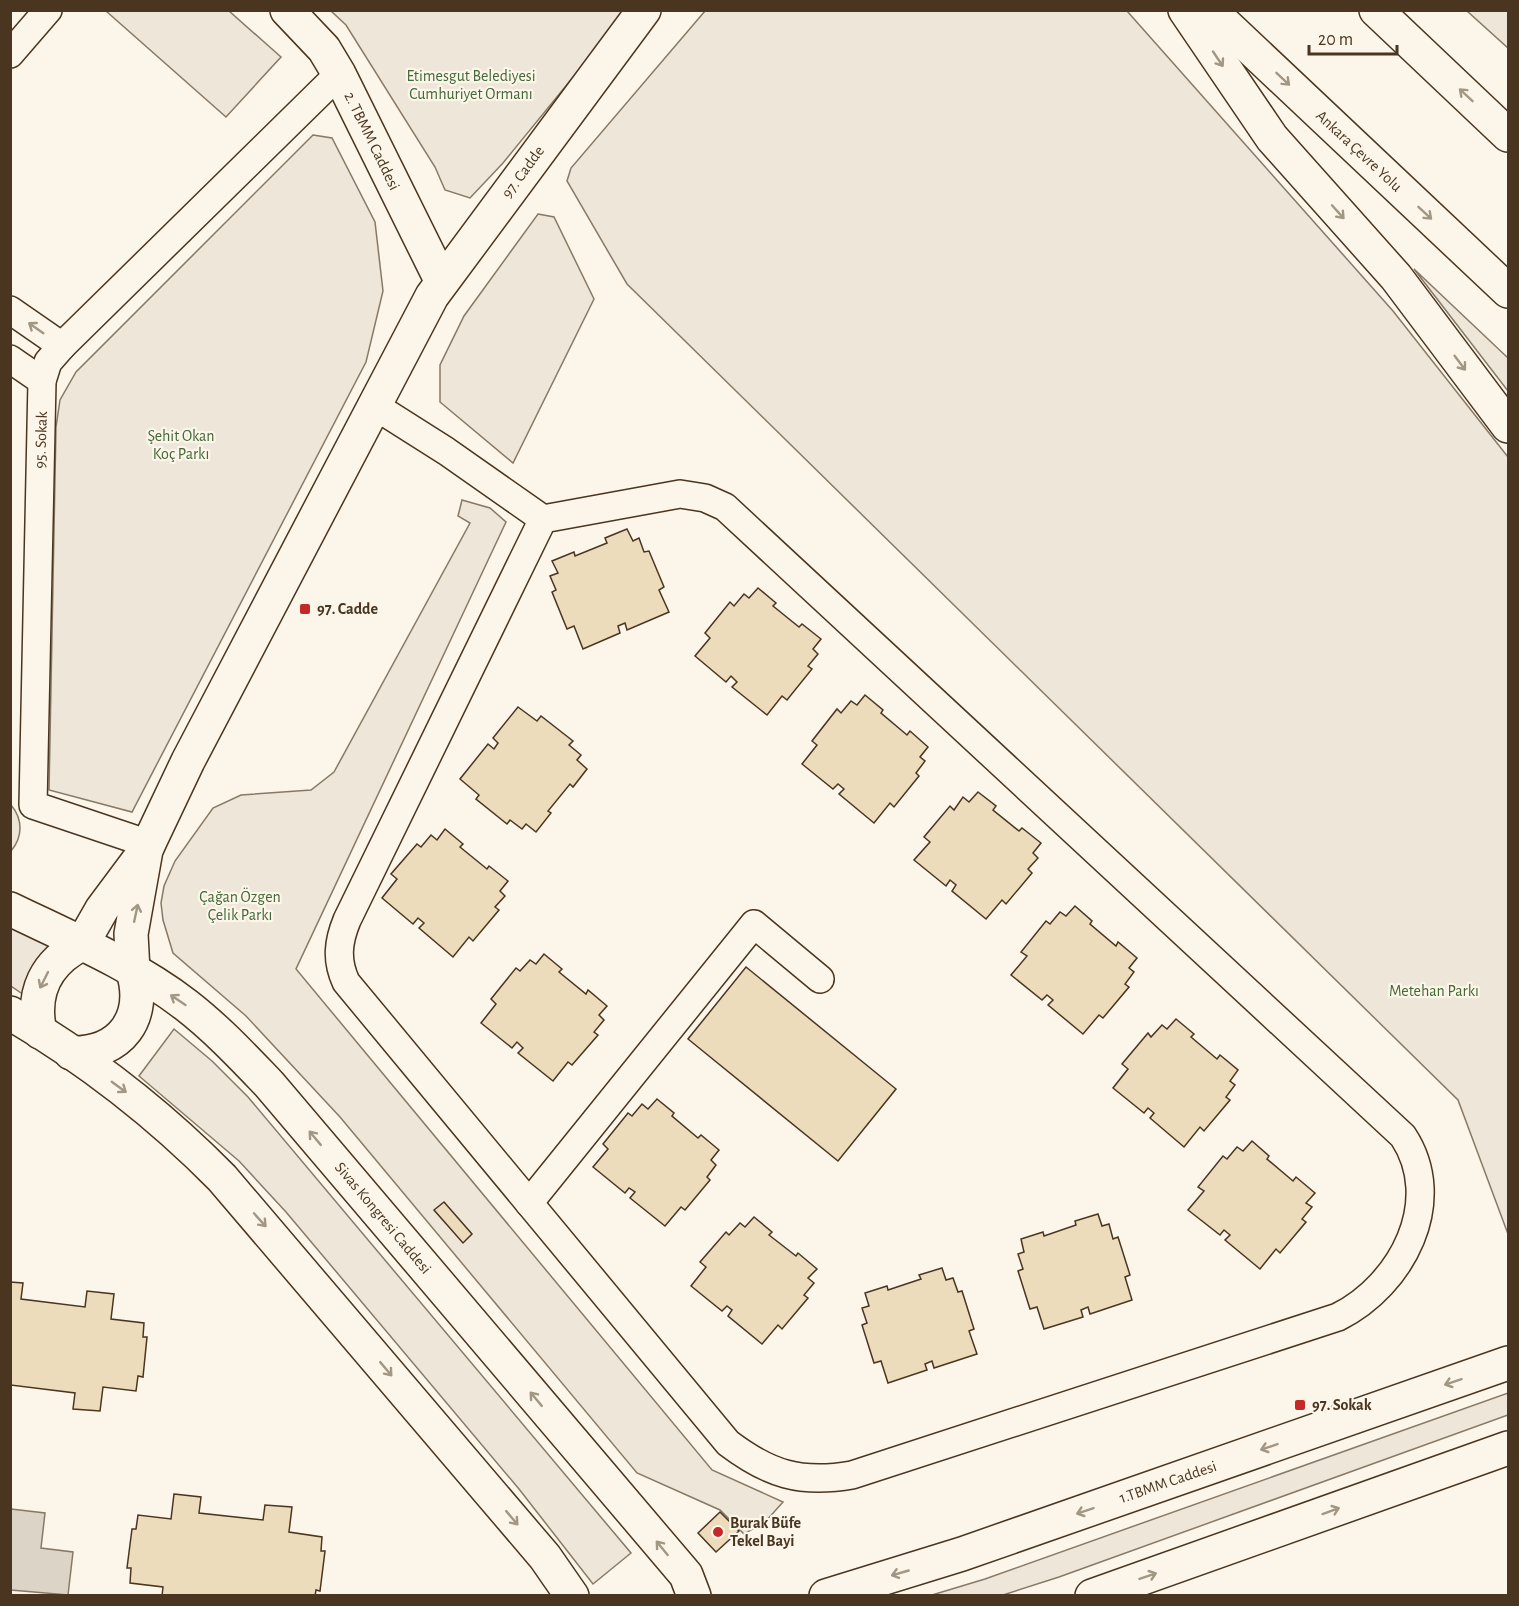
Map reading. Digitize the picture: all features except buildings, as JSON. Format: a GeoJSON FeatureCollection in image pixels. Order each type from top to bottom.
{"type":"FeatureCollection","features":[{"type":"Feature","properties":{"kind":"main road","name":"2. TBMM Caddesi"},"geometry":{"type":"LineString","coordinates":[[288,10],[324,49],[339,74],[442,282]]}},
{"type":"Feature","properties":{"kind":"main road","name":"97. Cadde"},"geometry":{"type":"LineString","coordinates":[[82,944],[102,909],[148,847],[188,761],[432,296],[644,10]]}},
{"type":"Feature","properties":{"kind":"main road"},"geometry":{"type":"LineString","coordinates":[[1185,10],[1272,138],[1396,277],[1509,426]]}},
{"type":"Feature","properties":{"kind":"main road","name":"Ankara Çevre Yolu"},"geometry":{"type":"LineString","coordinates":[[1210,10],[1509,291]]}},
{"type":"Feature","properties":{"kind":"main road"},"geometry":{"type":"LineString","coordinates":[[1376,10],[1509,135]]}},
{"type":"Feature","properties":{"kind":"main road","name":"97. Cadde"},"geometry":{"type":"LineString","coordinates":[[133,971],[132,934],[148,847]]}},
{"type":"Feature","properties":{"kind":"main road","name":"Sivas Kongresi Caddesi"},"geometry":{"type":"LineString","coordinates":[[10,909],[133,971],[194,1011],[269,1084],[686,1575],[694,1596]]}},
{"type":"Feature","properties":{"kind":"main road"},"geometry":{"type":"LineString","coordinates":[[40,1032],[36,1003],[45,975],[54,962],[82,944]]}},
{"type":"Feature","properties":{"kind":"main road"},"geometry":{"type":"LineString","coordinates":[[71,1053],[85,1054],[105,1048],[122,1035],[130,1024],[138,998],[133,971]]}},
{"type":"Feature","properties":{"kind":"main road"},"geometry":{"type":"LineString","coordinates":[[10,1013],[71,1053],[151,1112],[222,1178],[545,1557],[573,1596]]}},
{"type":"Feature","properties":{"kind":"main road","name":"1.TBMM Caddesi"},"geometry":{"type":"LineString","coordinates":[[826,1596],[859,1590],[1509,1363]]}},
{"type":"Feature","properties":{"kind":"main road"},"geometry":{"type":"LineString","coordinates":[[1092,1596],[1509,1448]]}},
{"type":"Feature","properties":{"kind":"street"},"geometry":{"type":"LineString","coordinates":[[10,54],[48,10]]}},
{"type":"Feature","properties":{"kind":"street","name":"95. Sokak"},"geometry":{"type":"LineString","coordinates":[[148,847],[33,805],[42,381],[48,362],[62,346],[339,74]]}},
{"type":"Feature","properties":{"kind":"street"},"geometry":{"type":"LineString","coordinates":[[10,310],[62,346]]}},
{"type":"Feature","properties":{"kind":"street"},"geometry":{"type":"LineString","coordinates":[[10,359],[42,381]]}},
{"type":"Feature","properties":{"kind":"street"},"geometry":{"type":"LineString","coordinates":[[375,406],[446,451],[543,519],[680,494],[705,498],[725,507],[1403,1136],[1418,1163],[1421,1194],[1416,1223],[1406,1251],[1390,1276],[1357,1308],[1338,1317],[852,1475],[828,1479],[801,1478],[778,1473],[751,1460],[728,1443],[346,982],[340,970],[338,952],[347,920],[543,519]]}},
{"type":"Feature","properties":{"kind":"street"},"geometry":{"type":"LineString","coordinates":[[529,1203],[754,924],[820,979]]}},
{"type":"Feature","properties":{"kind":"green space"},"geometry":{"type":"Polygon","coordinates":[[[106,11],[229,11],[281,57],[226,117],[106,11]]]}},
{"type":"Feature","properties":{"kind":"green space","name":"Etimesgut Belediyesi Cumhuriyet Ormanı"},"geometry":{"type":"Polygon","coordinates":[[[331,11],[627,11],[503,163],[470,198],[445,190],[435,167],[346,25],[331,11]]]}},
{"type":"Feature","properties":{"kind":"green space","name":"Metehan Parkı"},"geometry":{"type":"Polygon","coordinates":[[[705,11],[1127,11],[1393,311],[1508,457],[1508,1234],[1458,1100],[627,284],[567,181],[571,168],[705,11]]]}},
{"type":"Feature","properties":{"kind":"green space"},"geometry":{"type":"Polygon","coordinates":[[[1467,11],[1508,11],[1508,48],[1467,11]]]}},
{"type":"Feature","properties":{"kind":"green space","name":"Şehit Okan Koç Parkı"},"geometry":{"type":"Polygon","coordinates":[[[313,135],[332,138],[375,222],[383,291],[366,362],[132,812],[49,790],[56,427],[60,400],[76,372],[313,135]]]}},
{"type":"Feature","properties":{"kind":"green space"},"geometry":{"type":"Polygon","coordinates":[[[538,214],[554,217],[594,299],[513,463],[440,402],[440,365],[464,316],[538,214]]]}},
{"type":"Feature","properties":{"kind":"green space"},"geometry":{"type":"Polygon","coordinates":[[[1414,269],[1508,358],[1508,391],[1414,269]]]}},
{"type":"Feature","properties":{"kind":"green space","name":"Çağan Özgen Çelik Parkı"},"geometry":{"type":"Polygon","coordinates":[[[462,500],[490,508],[506,522],[296,969],[712,1470],[783,1502],[766,1521],[744,1534],[720,1510],[637,1473],[340,1117],[246,1016],[173,953],[163,920],[161,903],[164,886],[175,861],[213,808],[241,795],[311,790],[334,772],[470,523],[458,516],[462,500]]]}},
{"type":"Feature","properties":{"kind":"green space"},"geometry":{"type":"Polygon","coordinates":[[[11,805],[18,816],[20,828],[18,840],[11,851],[11,805]]]}},
{"type":"Feature","properties":{"kind":"green space"},"geometry":{"type":"Polygon","coordinates":[[[10,926],[50,946],[24,995],[11,986],[10,926]]]}},
{"type":"Feature","properties":{"kind":"green space"},"geometry":{"type":"Polygon","coordinates":[[[174,1029],[212,1061],[248,1097],[631,1553],[593,1584],[519,1489],[286,1212],[239,1161],[139,1076],[174,1029]]]}},
{"type":"Feature","properties":{"kind":"green space"},"geometry":{"type":"Polygon","coordinates":[[[1508,1393],[1508,1415],[1059,1577],[1003,1595],[932,1595],[985,1579],[1508,1393]]]}},
{"type":"Feature","properties":{"kind":"shaded area"},"geometry":{"type":"Polygon","coordinates":[[[11,1509],[45,1513],[41,1548],[73,1552],[68,1595],[11,1590],[11,1509]]]}},
{"type":"Feature","properties":{"kind":"place","name":"97. Cadde"},"geometry":{"type":"Point","coordinates":[305,609]}},
{"type":"Feature","properties":{"kind":"place","name":"97. Sokak"},"geometry":{"type":"Point","coordinates":[1300,1405]}},
{"type":"Feature","properties":{"kind":"place","name":"Burak Büfe Tekel Bayi"},"geometry":{"type":"Point","coordinates":[718,1532]}}]}
